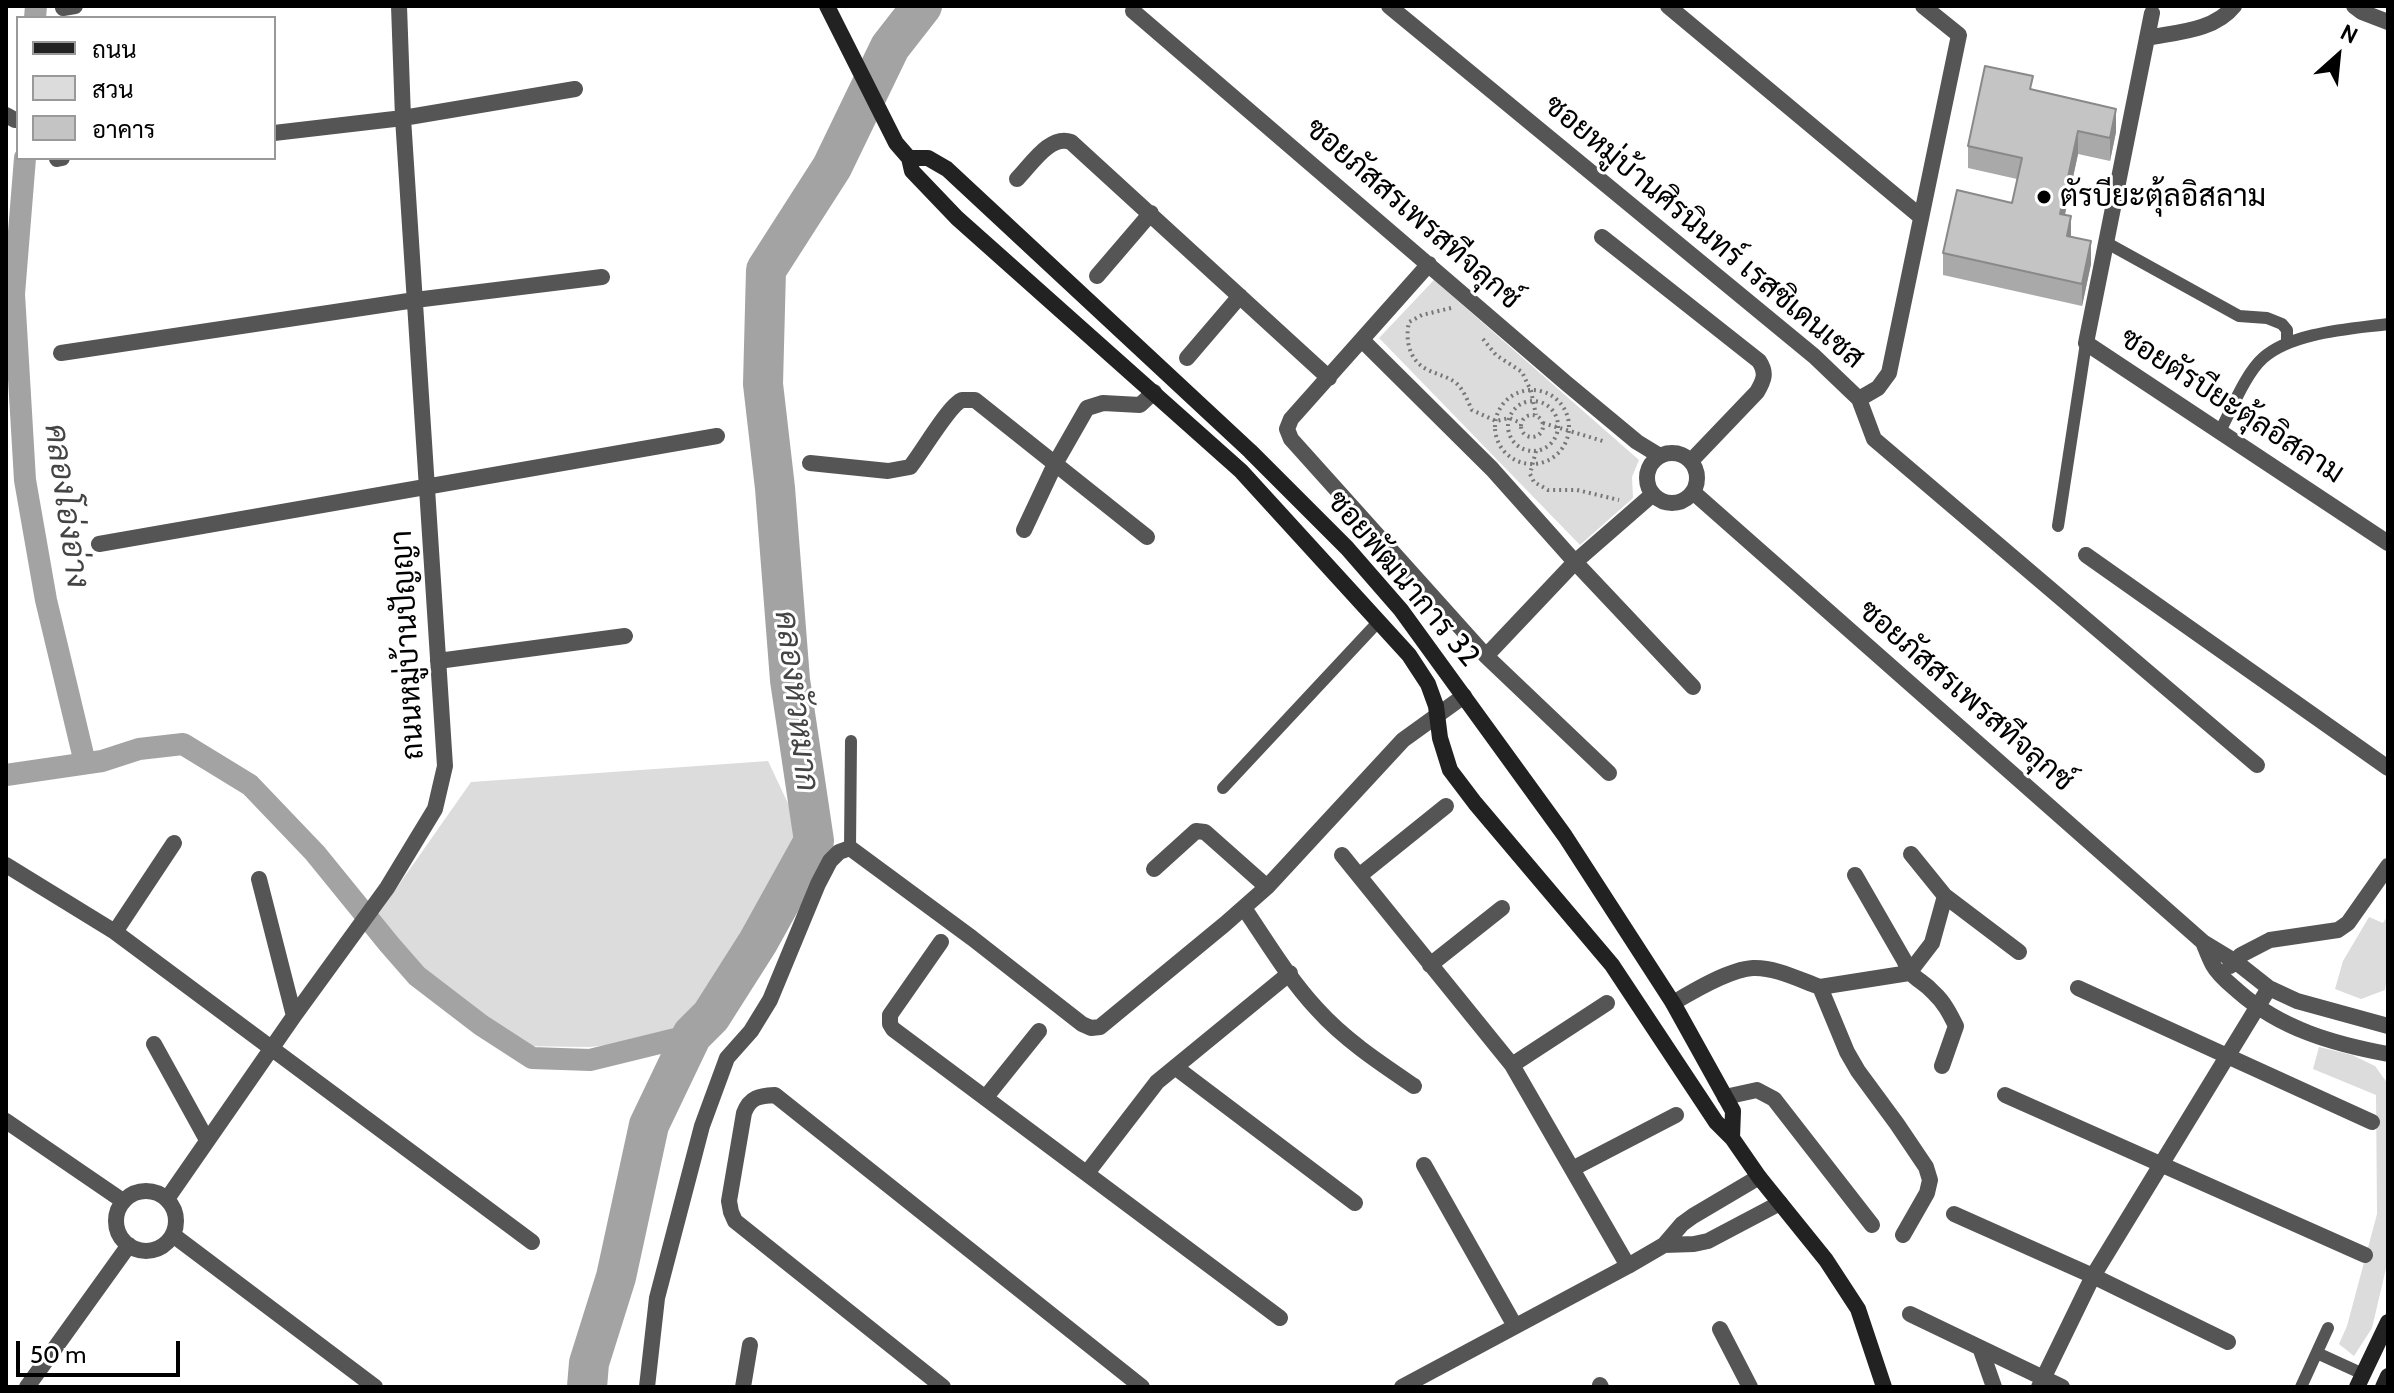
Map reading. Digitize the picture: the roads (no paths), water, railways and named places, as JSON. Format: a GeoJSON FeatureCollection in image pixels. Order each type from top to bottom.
{"type":"FeatureCollection","features":[{"type":"Feature","properties":{"kind":"street","name":"ถนนหมู่บ้านปัญญา"},"geometry":{"type":"LineString","coordinates":[[167,1199],[387,888],[435,809],[445,766],[403,118],[399,6]]}},
{"type":"Feature","properties":{"kind":"street","name":"ซอยหมู่บ้านศิรนินทร์ เรสซิเดนเซส"},"geometry":{"type":"LineString","coordinates":[[1389,6],[1814,356],[1859,399],[1874,439],[2257,765]]}},
{"type":"Feature","properties":{"kind":"street"},"geometry":{"type":"LineString","coordinates":[[1668,6],[1921,217]]}},
{"type":"Feature","properties":{"kind":"street"},"geometry":{"type":"LineString","coordinates":[[1859,399],[1878,388],[1889,373],[1959,35],[1923,6]]}},
{"type":"Feature","properties":{"kind":"street"},"geometry":{"type":"LineString","coordinates":[[2147,38],[2216,22],[2234,6]]}},
{"type":"Feature","properties":{"kind":"street"},"geometry":{"type":"LineString","coordinates":[[2354,6],[2388,22]]}},
{"type":"Feature","properties":{"kind":"street","name":"ซอยพัฒนาการ 32"},"geometry":{"type":"LineString","coordinates":[[828,10],[896,143],[909,158],[912,171],[957,218],[1241,471],[1409,655],[1428,684],[1450,770],[1612,965],[1716,1122],[1732,1138],[1759,1177],[1826,1260],[1858,1309],[1884,1387]]}},
{"type":"Feature","properties":{"kind":"street","name":"ซอยภัสสรเพรสทีจลุกซ์"},"geometry":{"type":"LineString","coordinates":[[1133,11],[1637,442],[1660,456],[1676,453],[1691,461]]}},
{"type":"Feature","properties":{"kind":"street","name":"ซอยตัรบียะตุ้ลอิสลาม"},"geometry":{"type":"LineString","coordinates":[[2152,13],[2123,122],[2107,243],[2086,343],[2388,543]]}},
{"type":"Feature","properties":{"kind":"street"},"geometry":{"type":"LineString","coordinates":[[276,133],[403,118],[575,89]]}},
{"type":"Feature","properties":{"kind":"street"},"geometry":{"type":"LineString","coordinates":[[1017,179],[1053,142],[1063,139],[1081,149],[1329,378]]}},
{"type":"Feature","properties":{"kind":"street","name":"ซอยพัฒนาการ 32"},"geometry":{"type":"LineString","coordinates":[[909,158],[928,158],[947,169],[1250,451],[1347,548],[1401,610],[1565,836],[1673,1003],[1733,1111],[1732,1138]]}},
{"type":"Feature","properties":{"kind":"street"},"geometry":{"type":"LineString","coordinates":[[1097,276],[1151,213]]}},
{"type":"Feature","properties":{"kind":"street"},"geometry":{"type":"LineString","coordinates":[[1602,237],[1759,361],[1765,369],[1764,380],[1757,392],[1691,461],[1697,477],[1693,492],[1687,498],[1674,503],[1653,494],[1647,481],[1648,473],[1654,460],[1660,456]]}},
{"type":"Feature","properties":{"kind":"street"},"geometry":{"type":"LineString","coordinates":[[1429,264],[1291,419],[1287,429],[1291,439],[1486,656],[1609,773]]}},
{"type":"Feature","properties":{"kind":"street"},"geometry":{"type":"LineString","coordinates":[[61,353],[415,300],[602,277]]}},
{"type":"Feature","properties":{"kind":"street"},"geometry":{"type":"LineString","coordinates":[[1187,358],[1240,296]]}},
{"type":"Feature","properties":{"kind":"street"},"geometry":{"type":"LineString","coordinates":[[1363,341],[1492,469],[1693,687]]}},
{"type":"Feature","properties":{"kind":"street"},"geometry":{"type":"LineString","coordinates":[[1024,530],[1055,464],[1087,408],[1103,403],[1140,405],[1154,392]]}},
{"type":"Feature","properties":{"kind":"street"},"geometry":{"type":"LineString","coordinates":[[810,463],[888,471],[910,467],[950,410],[962,400],[975,400],[1147,537]]}},
{"type":"Feature","properties":{"kind":"street"},"geometry":{"type":"LineString","coordinates":[[99,544],[717,436]]}},
{"type":"Feature","properties":{"kind":"street","name":"ซอยภัสสรเพรสทีจลุกซ์"},"geometry":{"type":"LineString","coordinates":[[1693,492],[2203,942],[2236,961],[2269,988],[2297,1001],[2388,1026]]}},
{"type":"Feature","properties":{"kind":"street"},"geometry":{"type":"LineString","coordinates":[[1486,656],[1575,562],[1653,494]]}},
{"type":"Feature","properties":{"kind":"street"},"geometry":{"type":"LineString","coordinates":[[2086,555],[2388,768]]}},
{"type":"Feature","properties":{"kind":"street"},"geometry":{"type":"LineString","coordinates":[[438,661],[625,636]]}},
{"type":"Feature","properties":{"kind":"street"},"geometry":{"type":"LineString","coordinates":[[647,1387],[657,1298],[702,1126],[727,1058],[751,1031],[770,1000],[830,861],[839,852],[850,848],[1082,1024],[1091,1028],[1100,1027],[1244,908],[1403,740],[1464,696]]}},
{"type":"Feature","properties":{"kind":"street"},"geometry":{"type":"LineString","coordinates":[[1359,876],[1446,806]]}},
{"type":"Feature","properties":{"kind":"street"},"geometry":{"type":"LineString","coordinates":[[1154,869],[1196,831],[1205,832],[1267,887]]}},
{"type":"Feature","properties":{"kind":"street"},"geometry":{"type":"LineString","coordinates":[[115,932],[174,843]]}},
{"type":"Feature","properties":{"kind":"street"},"geometry":{"type":"LineString","coordinates":[[1911,854],[1945,896],[2019,952]]}},
{"type":"Feature","properties":{"kind":"street"},"geometry":{"type":"LineString","coordinates":[[1342,855],[1512,1065],[1628,1266]]}},
{"type":"Feature","properties":{"kind":"street"},"geometry":{"type":"LineString","coordinates":[[6,865],[115,932],[532,1242]]}},
{"type":"Feature","properties":{"kind":"street"},"geometry":{"type":"LineString","coordinates":[[2221,976],[2241,955],[2270,940],[2338,930],[2348,923],[2388,866]]}},
{"type":"Feature","properties":{"kind":"street"},"geometry":{"type":"LineString","coordinates":[[1855,875],[1909,973],[1934,991],[1956,1026],[1942,1066]]}},
{"type":"Feature","properties":{"kind":"street"},"geometry":{"type":"LineString","coordinates":[[259,879],[294,1016]]}},
{"type":"Feature","properties":{"kind":"street"},"geometry":{"type":"LineString","coordinates":[[1673,1003],[1706,984],[1752,968],[1774,971],[1820,987],[1909,973],[1932,943],[1945,896]]}},
{"type":"Feature","properties":{"kind":"street"},"geometry":{"type":"LineString","coordinates":[[1244,908],[1327,1020],[1414,1086]]}},
{"type":"Feature","properties":{"kind":"street"},"geometry":{"type":"LineString","coordinates":[[1430,965],[1502,908]]}},
{"type":"Feature","properties":{"kind":"street"},"geometry":{"type":"LineString","coordinates":[[941,942],[890,1015],[893,1029],[1280,1318]]}},
{"type":"Feature","properties":{"kind":"street","name":"ซอยภัสสรเพรสทีจลุกซ์"},"geometry":{"type":"LineString","coordinates":[[2203,942],[2212,965],[2257,1008],[2321,1039],[2388,1054]]}},
{"type":"Feature","properties":{"kind":"street"},"geometry":{"type":"LineString","coordinates":[[1087,1173],[1149,1091],[1290,973]]}},
{"type":"Feature","properties":{"kind":"street"},"geometry":{"type":"LineString","coordinates":[[1820,987],[1858,1071],[1926,1167],[1930,1180],[1927,1193],[1903,1235]]}},
{"type":"Feature","properties":{"kind":"street"},"geometry":{"type":"LineString","coordinates":[[2078,988],[2372,1122]]}},
{"type":"Feature","properties":{"kind":"street"},"geometry":{"type":"LineString","coordinates":[[2041,1382],[2093,1276],[2269,988]]}},
{"type":"Feature","properties":{"kind":"street"},"geometry":{"type":"LineString","coordinates":[[1512,1065],[1607,1003]]}},
{"type":"Feature","properties":{"kind":"street"},"geometry":{"type":"LineString","coordinates":[[986,1097],[1039,1031]]}},
{"type":"Feature","properties":{"kind":"street"},"geometry":{"type":"LineString","coordinates":[[154,1044],[207,1140]]}},
{"type":"Feature","properties":{"kind":"street"},"geometry":{"type":"LineString","coordinates":[[1175,1067],[1355,1203]]}},
{"type":"Feature","properties":{"kind":"street"},"geometry":{"type":"LineString","coordinates":[[1725,1097],[1757,1090],[1774,1099],[1872,1225]]}},
{"type":"Feature","properties":{"kind":"street"},"geometry":{"type":"LineString","coordinates":[[943,1387],[735,1221],[729,1201],[744,1113],[753,1098],[775,1095],[1142,1387]]}},
{"type":"Feature","properties":{"kind":"street"},"geometry":{"type":"LineString","coordinates":[[2005,1095],[2365,1255]]}},
{"type":"Feature","properties":{"kind":"street"},"geometry":{"type":"LineString","coordinates":[[1572,1169],[1676,1115]]}},
{"type":"Feature","properties":{"kind":"street"},"geometry":{"type":"LineString","coordinates":[[6,1121],[123,1201]]}},
{"type":"Feature","properties":{"kind":"street"},"geometry":{"type":"LineString","coordinates":[[1424,1165],[1515,1326]]}},
{"type":"Feature","properties":{"kind":"street"},"geometry":{"type":"LineString","coordinates":[[1402,1387],[1664,1245],[1693,1216],[1759,1177]]}},
{"type":"Feature","properties":{"kind":"street"},"geometry":{"type":"LineString","coordinates":[[140,1191],[159,1193],[173,1207],[176,1216],[173,1235],[158,1248],[139,1250],[129,1245],[117,1230],[118,1210],[123,1201],[140,1191]]}},
{"type":"Feature","properties":{"kind":"street"},"geometry":{"type":"LineString","coordinates":[[1664,1245],[1708,1241],[1780,1203]]}},
{"type":"Feature","properties":{"kind":"street"},"geometry":{"type":"LineString","coordinates":[[1954,1214],[2093,1276],[2228,1342]]}},
{"type":"Feature","properties":{"kind":"street"},"geometry":{"type":"LineString","coordinates":[[173,1235],[375,1387]]}},
{"type":"Feature","properties":{"kind":"street"},"geometry":{"type":"LineString","coordinates":[[27,1387],[129,1245]]}},
{"type":"Feature","properties":{"kind":"street"},"geometry":{"type":"LineString","coordinates":[[1910,1314],[2041,1382],[2062,1387]]}},
{"type":"Feature","properties":{"kind":"street"},"geometry":{"type":"LineString","coordinates":[[2360,1380],[2388,1322]]}},
{"type":"Feature","properties":{"kind":"street"},"geometry":{"type":"LineString","coordinates":[[1720,1329],[1750,1387]]}},
{"type":"Feature","properties":{"kind":"street"},"geometry":{"type":"LineString","coordinates":[[743,1387],[750,1345]]}},
{"type":"Feature","properties":{"kind":"street"},"geometry":{"type":"LineString","coordinates":[[1981,1350],[1994,1387]]}},
{"type":"Feature","properties":{"kind":"street"},"geometry":{"type":"LineString","coordinates":[[2383,1387],[2388,1376]]}},
{"type":"Feature","properties":{"kind":"lane"},"geometry":{"type":"LineString","coordinates":[[2107,243],[2239,316],[2267,318],[2282,324],[2287,330],[2287,343]]}},
{"type":"Feature","properties":{"kind":"lane"},"geometry":{"type":"LineString","coordinates":[[2219,433],[2262,358],[2287,343],[2335,331],[2388,324]]}},
{"type":"Feature","properties":{"kind":"lane"},"geometry":{"type":"LineString","coordinates":[[2058,526],[2086,343]]}},
{"type":"Feature","properties":{"kind":"lane"},"geometry":{"type":"LineString","coordinates":[[1223,788],[1379,621]]}},
{"type":"Feature","properties":{"kind":"lane"},"geometry":{"type":"LineString","coordinates":[[850,848],[851,741]]}},
{"type":"Feature","properties":{"kind":"lane"},"geometry":{"type":"LineString","coordinates":[[2301,1387],[2328,1328]]}},
{"type":"Feature","properties":{"kind":"lane"},"geometry":{"type":"LineString","coordinates":[[2317,1353],[2360,1380]]}},
{"type":"Feature","properties":{"kind":"waterway","name":"คลองโอ่งอ่าง"},"geometry":{"type":"LineString","coordinates":[[35,16],[36,6]]}},
{"type":"Feature","properties":{"kind":"waterway","name":"คลองหัวหมาก"},"geometry":{"type":"LineString","coordinates":[[587,1387],[589,1363],[616,1277],[649,1125],[692,1035],[711,1016],[758,942],[814,841],[790,680],[775,488],[763,384],[766,270],[832,167],[890,47],[922,6]]}},
{"type":"Feature","properties":{"kind":"waterway","name":"คลองโอ่งอ่าง"},"geometry":{"type":"LineString","coordinates":[[25,160],[14,294],[25,480],[46,600],[85,763]]}},
{"type":"Feature","properties":{"kind":"waterway"},"geometry":{"type":"LineString","coordinates":[[6,775],[102,761],[139,749],[183,744],[250,785],[315,853],[417,976],[481,1025],[532,1058],[590,1060],[692,1035]]}},
{"type":"Feature","properties":{"kind":"place","name":"ตัรบียะตุ้ลอิสลาม"},"geometry":{"type":"Point","coordinates":[2044,197]}}]}
